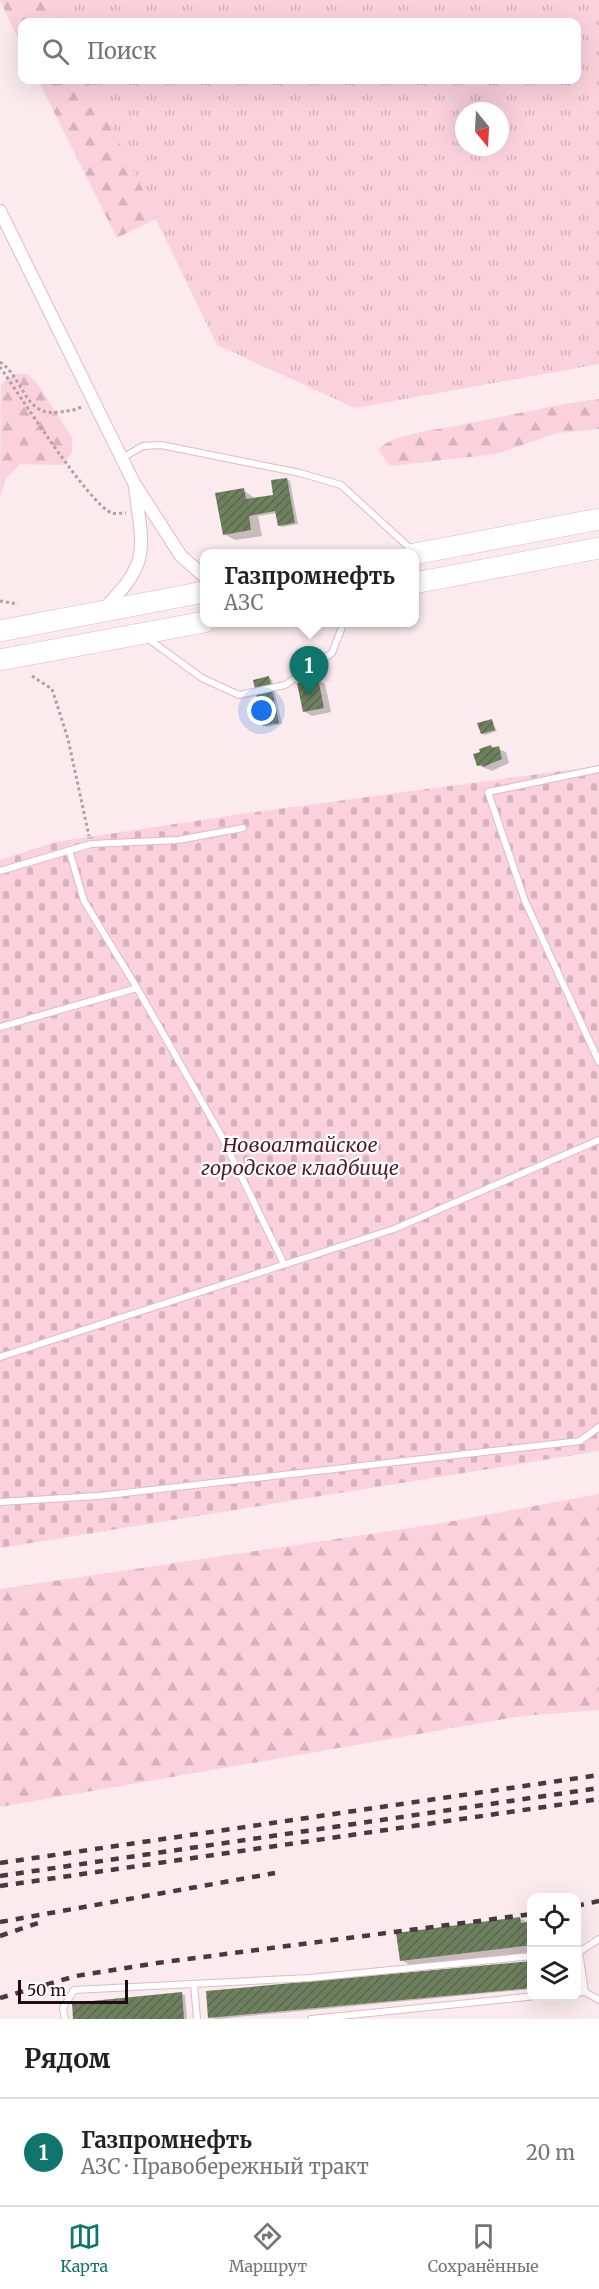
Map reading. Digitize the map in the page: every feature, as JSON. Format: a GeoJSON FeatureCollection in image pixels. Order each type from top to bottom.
{"type":"FeatureCollection","features":[{"type":"Feature","properties":{"kind":"highway"},"geometry":{"type":"LineString","coordinates":[[419,552],[599,519]]}},
{"type":"Feature","properties":{"kind":"highway"},"geometry":{"type":"LineString","coordinates":[[419,582],[599,548]]}},
{"type":"Feature","properties":{"kind":"highway"},"geometry":{"type":"LineString","coordinates":[[0,631],[200,593]]}},
{"type":"Feature","properties":{"kind":"highway"},"geometry":{"type":"LineString","coordinates":[[0,660],[200,623]]}},
{"type":"Feature","properties":{"kind":"street"},"geometry":{"type":"LineString","coordinates":[[0,211],[134,483],[181,556],[200,573]]}},
{"type":"Feature","properties":{"kind":"street"},"geometry":{"type":"LineString","coordinates":[[102,611],[128,585],[138,568],[142,548],[134,483]]}},
{"type":"Feature","properties":{"kind":"lane"},"geometry":{"type":"LineString","coordinates":[[122,458],[143,446],[161,445],[300,472],[341,485],[411,549]]}},
{"type":"Feature","properties":{"kind":"lane"},"geometry":{"type":"LineString","coordinates":[[141,634],[202,678],[239,695],[285,685],[332,653],[342,627]]}},
{"type":"Feature","properties":{"kind":"lane"},"geometry":{"type":"LineString","coordinates":[[599,770],[488,792],[525,901],[599,1062]]}},
{"type":"Feature","properties":{"kind":"lane"},"geometry":{"type":"LineString","coordinates":[[0,871],[91,844],[178,840],[243,828]]}},
{"type":"Feature","properties":{"kind":"lane"},"geometry":{"type":"LineString","coordinates":[[69,850],[84,901],[137,988],[222,1137],[284,1264]]}},
{"type":"Feature","properties":{"kind":"lane"},"geometry":{"type":"LineString","coordinates":[[0,1027],[137,988]]}},
{"type":"Feature","properties":{"kind":"lane"},"geometry":{"type":"LineString","coordinates":[[0,1356],[394,1229],[599,1140]]}},
{"type":"Feature","properties":{"kind":"lane"},"geometry":{"type":"LineString","coordinates":[[0,1502],[98,1496],[580,1441],[599,1427]]}},
{"type":"Feature","properties":{"kind":"lane"},"geometry":{"type":"LineString","coordinates":[[581,1950],[599,1939]]}},
{"type":"Feature","properties":{"kind":"lane"},"geometry":{"type":"LineString","coordinates":[[65,2019],[63,2008],[74,1990],[309,1978],[527,1956]]}},
{"type":"Feature","properties":{"kind":"lane"},"geometry":{"type":"LineString","coordinates":[[581,1969],[585,1992]]}},
{"type":"Feature","properties":{"kind":"lane"},"geometry":{"type":"LineString","coordinates":[[194,1984],[196,2019]]}},
{"type":"Feature","properties":{"kind":"lane"},"geometry":{"type":"LineString","coordinates":[[581,1992],[599,2000]]}},
{"type":"Feature","properties":{"kind":"lane"},"geometry":{"type":"LineString","coordinates":[[310,2019],[527,1997]]}},
{"type":"Feature","properties":{"kind":"path"},"geometry":{"type":"LineString","coordinates":[[0,364],[18,382],[35,408],[41,412],[78,408],[92,396]]}},
{"type":"Feature","properties":{"kind":"path"},"geometry":{"type":"LineString","coordinates":[[0,364],[61,456],[103,507],[113,514],[138,512]]}},
{"type":"Feature","properties":{"kind":"path"},"geometry":{"type":"LineString","coordinates":[[0,601],[18,604]]}},
{"type":"Feature","properties":{"kind":"path"},"geometry":{"type":"LineString","coordinates":[[32,676],[52,689],[68,739],[91,844]]}},
{"type":"Feature","properties":{"kind":"green space"},"geometry":{"type":"Polygon","coordinates":[[[0,0],[49,0],[58,18],[18,18],[18,39],[0,0]]]}},
{"type":"Feature","properties":{"kind":"green space"},"geometry":{"type":"Polygon","coordinates":[[[49,0],[599,0],[599,364],[355,408],[217,345],[90,84],[581,84],[581,18],[58,18],[49,0]]]}},
{"type":"Feature","properties":{"kind":"green space"},"geometry":{"type":"Polygon","coordinates":[[[40,84],[90,84],[157,218],[117,238],[40,84]]]}},
{"type":"Feature","properties":{"kind":"green space"},"geometry":{"type":"Polygon","coordinates":[[[14,374],[27,374],[37,383],[72,438],[72,453],[62,465],[20,464],[6,479],[0,497],[1,385],[14,374]]]}},
{"type":"Feature","properties":{"kind":"green space"},"geometry":{"type":"Polygon","coordinates":[[[599,399],[599,429],[557,433],[496,454],[390,466],[378,449],[386,443],[422,432],[599,399]]]}},
{"type":"Feature","properties":{"kind":"green space","name":"Новоалтайское городское кладбище"},"geometry":{"type":"Polygon","coordinates":[[[599,766],[599,1451],[0,1548],[0,860],[56,842],[248,813],[599,766]]]}},
{"type":"Feature","properties":{"kind":"green space"},"geometry":{"type":"Polygon","coordinates":[[[599,1494],[599,1710],[522,1716],[0,1807],[0,1589],[437,1524],[599,1494]]]}},
{"type":"Feature","properties":{"kind":"building"},"geometry":{"type":"Polygon","coordinates":[[[287,478],[295,523],[278,526],[275,511],[249,516],[251,530],[223,535],[215,493],[244,488],[246,499],[273,495],[271,480],[287,478]]]}},
{"type":"Feature","properties":{"kind":"building"},"geometry":{"type":"Polygon","coordinates":[[[269,676],[279,723],[263,726],[253,680],[269,676]]]}},
{"type":"Feature","properties":{"kind":"building"},"geometry":{"type":"Polygon","coordinates":[[[318,678],[324,708],[303,712],[297,683],[318,678]]]}},
{"type":"Feature","properties":{"kind":"building"},"geometry":{"type":"Polygon","coordinates":[[[492,719],[495,730],[481,734],[477,723],[492,719]]]}},
{"type":"Feature","properties":{"kind":"building"},"geometry":{"type":"Polygon","coordinates":[[[491,745],[492,748],[499,746],[502,759],[483,767],[482,765],[477,766],[473,754],[491,745]]]}},
{"type":"Feature","properties":{"kind":"building"},"geometry":{"type":"Polygon","coordinates":[[[520,1917],[521,1923],[527,1922],[527,1946],[400,1961],[396,1933],[520,1917]]]}},
{"type":"Feature","properties":{"kind":"building"},"geometry":{"type":"Polygon","coordinates":[[[527,1961],[527,1988],[208,2018],[206,1991],[527,1961]]]}},
{"type":"Feature","properties":{"kind":"building"},"geometry":{"type":"Polygon","coordinates":[[[182,1992],[184,2019],[73,2019],[72,2003],[182,1992]]]}},
{"type":"Feature","properties":{"kind":"railway"},"geometry":{"type":"LineString","coordinates":[[0,1863],[599,1775]]}},
{"type":"Feature","properties":{"kind":"railway"},"geometry":{"type":"LineString","coordinates":[[0,1876],[599,1788]]}},
{"type":"Feature","properties":{"kind":"railway"},"geometry":{"type":"LineString","coordinates":[[0,1886],[599,1799]]}},
{"type":"Feature","properties":{"kind":"railway"},"geometry":{"type":"LineString","coordinates":[[0,1922],[275,1873]]}},
{"type":"Feature","properties":{"kind":"railway"},"geometry":{"type":"LineString","coordinates":[[581,1905],[599,1901]]}},
{"type":"Feature","properties":{"kind":"railway"},"geometry":{"type":"LineString","coordinates":[[0,1998],[76,1976],[157,1963],[527,1915]]}},
{"type":"Feature","properties":{"kind":"railway"},"geometry":{"type":"LineString","coordinates":[[0,1936],[41,1922]]}},
{"type":"Feature","properties":{"kind":"place","name":"Газпромнефть"},"geometry":{"type":"Point","coordinates":[309,696]}}]}
